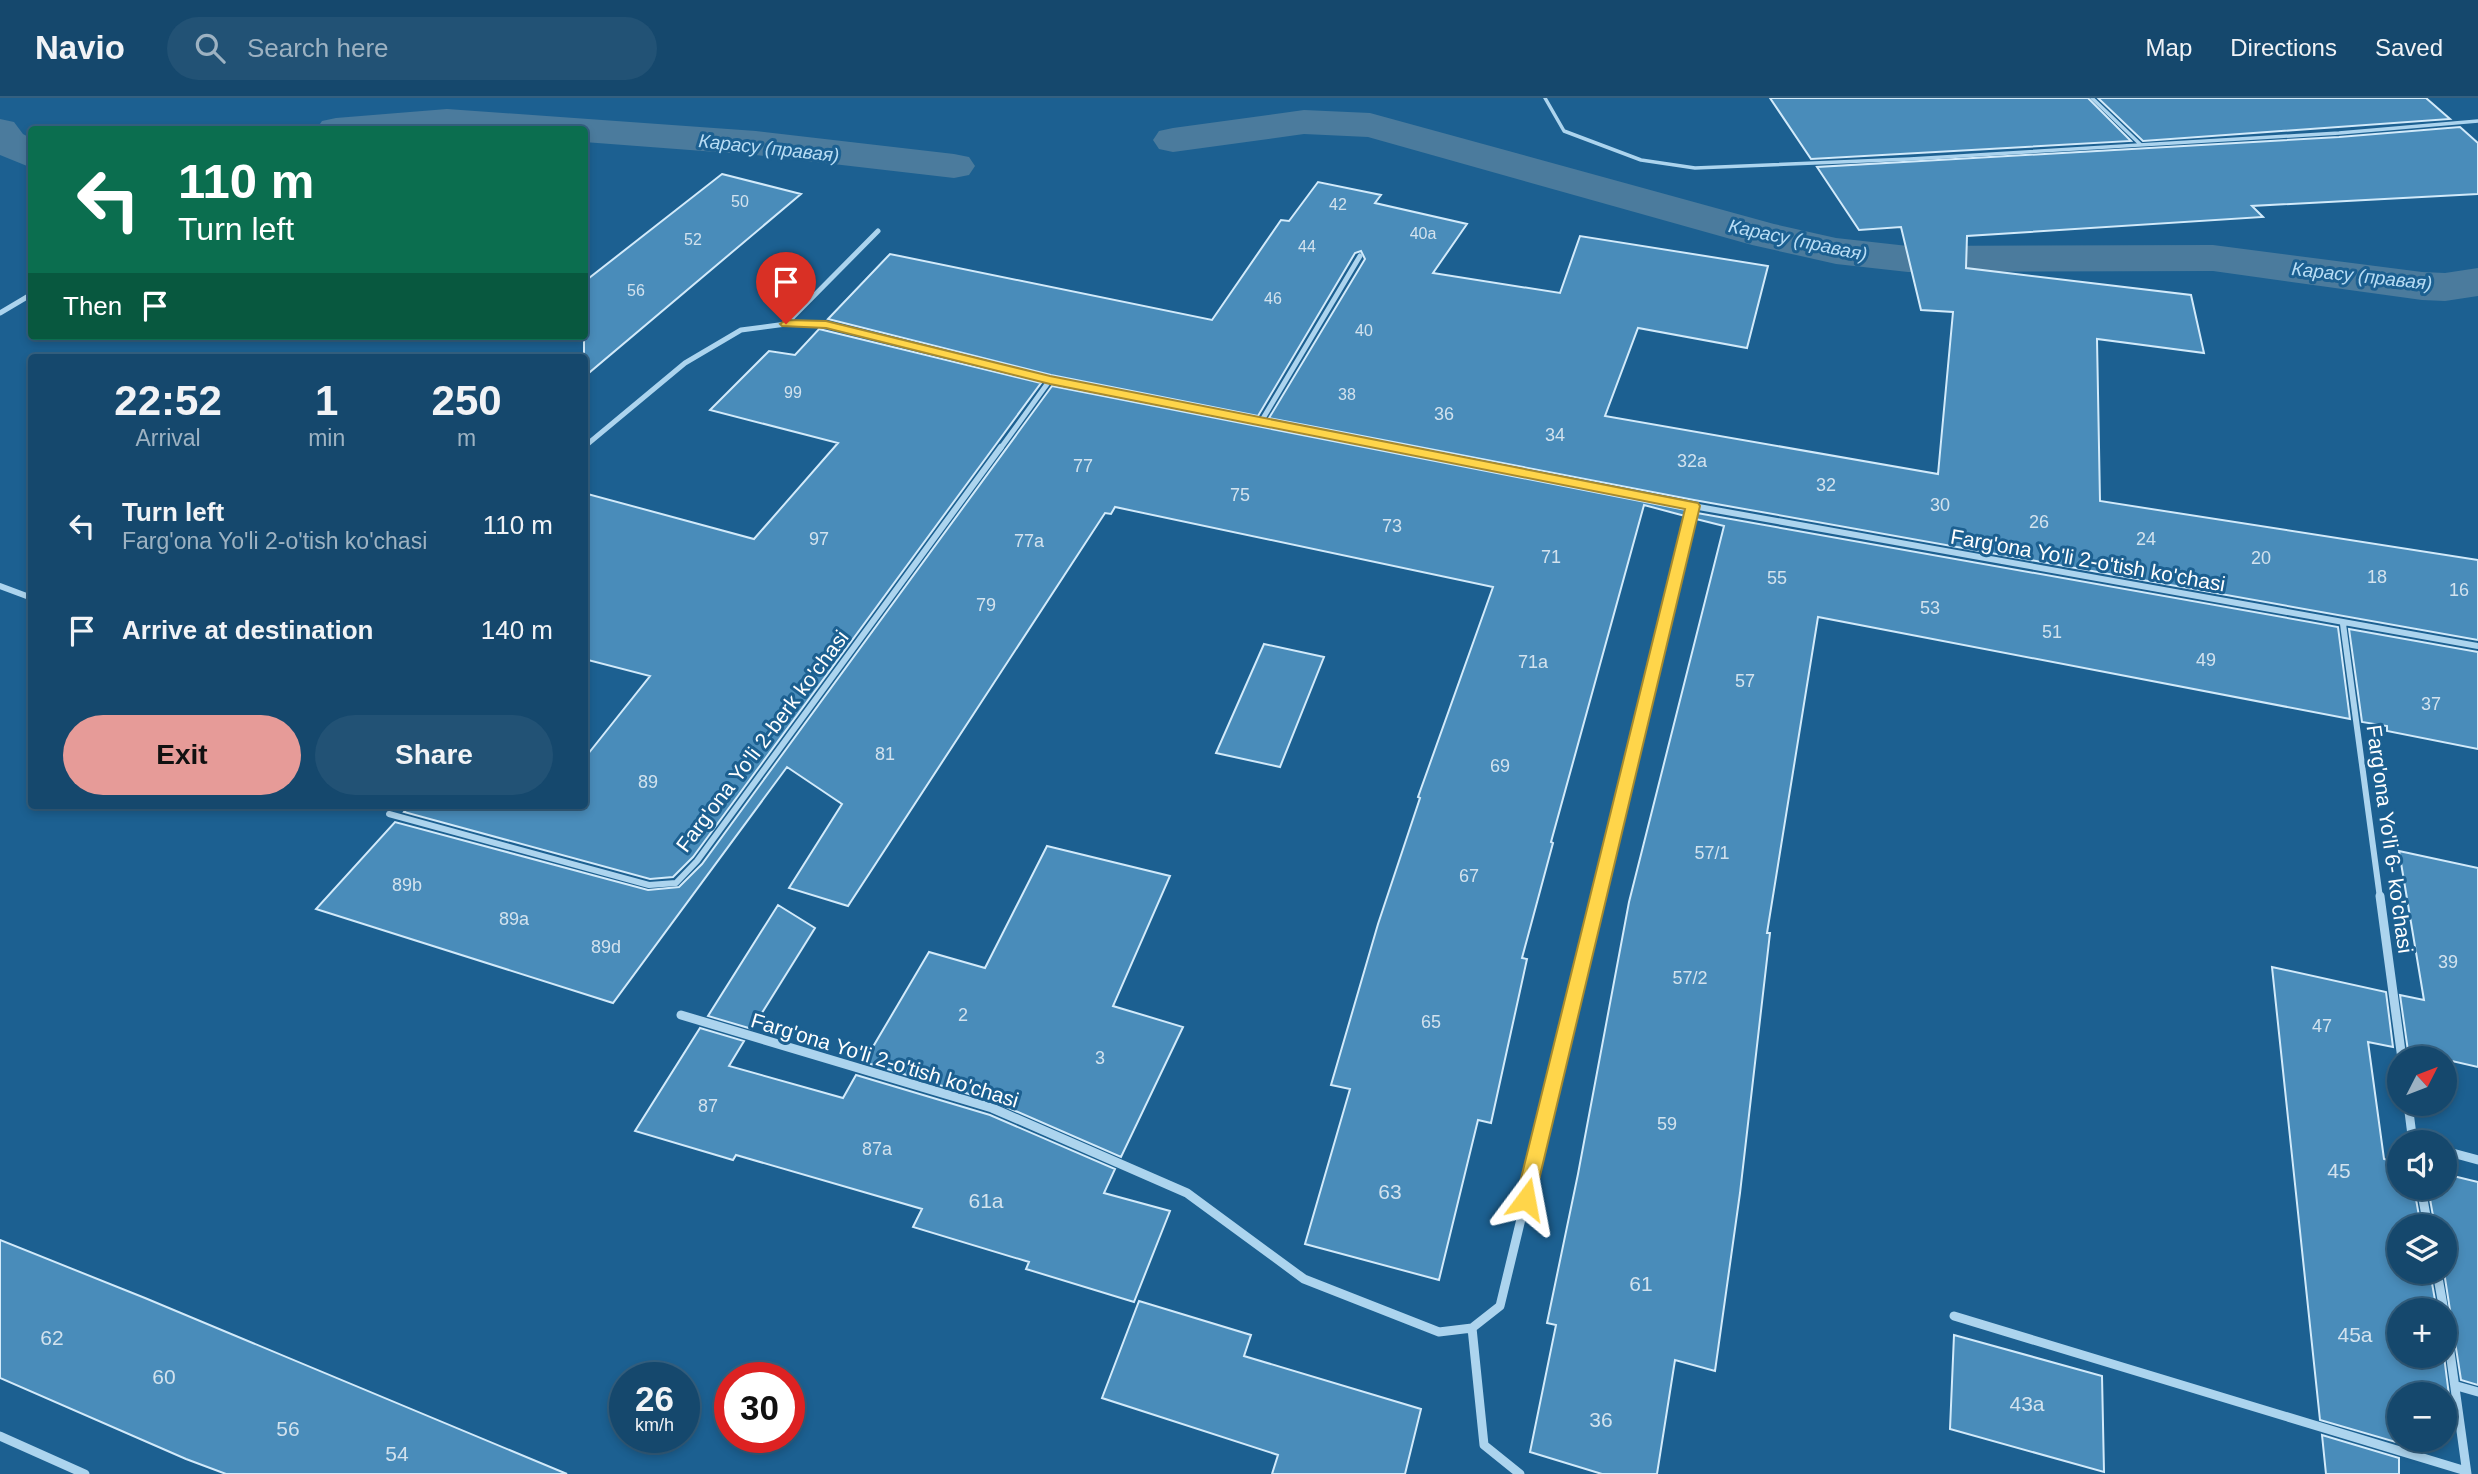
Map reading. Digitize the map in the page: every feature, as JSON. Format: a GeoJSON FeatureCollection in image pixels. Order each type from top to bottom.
{"type":"FeatureCollection","features":[{"type":"Feature","properties":{"kind":"street"},"geometry":{"type":"LineString","coordinates":[[786,324],[878,231]]}},
{"type":"Feature","properties":{"kind":"street"},"geometry":{"type":"LineString","coordinates":[[1262,420],[1360,256]]}},
{"type":"Feature","properties":{"kind":"street"},"geometry":{"type":"LineString","coordinates":[[0,313],[28,296]]}},
{"type":"Feature","properties":{"kind":"street","name":"Farg'ona Yo'li 2-o'tish ko'chasi"},"geometry":{"type":"LineString","coordinates":[[588,444],[685,363],[741,330],[786,324],[826,324],[1050,380],[1693,506],[2478,646]]}},
{"type":"Feature","properties":{"kind":"street","name":"Farg'ona Yo'li 2-berk ko'chasi"},"geometry":{"type":"LineString","coordinates":[[389,814],[649,885],[676,883],[697,861],[1050,380]]}},
{"type":"Feature","properties":{"kind":"street"},"geometry":{"type":"LineString","coordinates":[[1520,1474],[1484,1445],[1472,1328],[1500,1306],[1693,506]]}},
{"type":"Feature","properties":{"kind":"street"},"geometry":{"type":"LineString","coordinates":[[0,586],[28,596]]}},
{"type":"Feature","properties":{"kind":"street","name":"Farg'ona Yo'li 6- ko'chasi"},"geometry":{"type":"LineString","coordinates":[[2343,624],[2400,1046]]}},
{"type":"Feature","properties":{"kind":"street","name":"Farg'ona Yo'li 2-o'tish ko'chasi"},"geometry":{"type":"LineString","coordinates":[[681,1014],[992,1108],[1187,1193],[1304,1279],[1439,1332],[1472,1328]]}},
{"type":"Feature","properties":{"kind":"street"},"geometry":{"type":"LineString","coordinates":[[2457,1154],[2478,1160]]}},
{"type":"Feature","properties":{"kind":"street"},"geometry":{"type":"LineString","coordinates":[[1954,1316],[2466,1473],[2455,1368]]}},
{"type":"Feature","properties":{"kind":"street"},"geometry":{"type":"LineString","coordinates":[[2458,1386],[2478,1392]]}},
{"type":"Feature","properties":{"kind":"street"},"geometry":{"type":"LineString","coordinates":[[0,1436],[85,1474]]}},
{"type":"Feature","properties":{"kind":"lane"},"geometry":{"type":"LineString","coordinates":[[1545,98],[1564,131],[1641,160],[1695,169],[2141,145],[2478,121]]}},
{"type":"Feature","properties":{"kind":"lane"},"geometry":{"type":"LineString","coordinates":[[2092,98],[2141,145]]}},
{"type":"Feature","properties":{"kind":"building"},"geometry":{"type":"Polygon","coordinates":[[[1770,98],[2088,98],[2131,141],[1811,159],[1770,98]]]}},
{"type":"Feature","properties":{"kind":"building"},"geometry":{"type":"Polygon","coordinates":[[[2098,98],[2426,98],[2450,119],[2143,141],[2098,98]]]}},
{"type":"Feature","properties":{"kind":"building"},"geometry":{"type":"Polygon","coordinates":[[[2460,127],[2478,143],[2478,194],[2252,206],[2263,217],[1967,236],[1966,268],[2191,295],[2204,353],[2097,339],[2100,501],[2478,560],[2478,640],[1694,500],[1269,418],[1365,259],[1361,251],[1355,253],[1258,416],[1051,375],[828,319],[890,254],[1212,320],[1281,220],[1289,221],[1318,182],[1381,195],[1375,203],[1467,224],[1433,273],[1560,293],[1580,236],[1768,266],[1747,348],[1638,328],[1605,416],[1938,474],[1953,312],[1921,310],[1901,227],[1859,230],[1817,167],[2339,137],[2460,127]]]}},
{"type":"Feature","properties":{"kind":"building"},"geometry":{"type":"Polygon","coordinates":[[[722,174],[801,194],[588,374],[588,354],[584,354],[584,340],[588,340],[588,279],[722,174]]]}},
{"type":"Feature","properties":{"kind":"building"},"geometry":{"type":"Polygon","coordinates":[[[819,329],[1041,383],[693,857],[673,877],[650,879],[404,812],[407,809],[588,809],[588,754],[650,676],[588,660],[588,494],[754,539],[838,443],[710,410],[769,351],[795,355],[819,329]]]}},
{"type":"Feature","properties":{"kind":"building"},"geometry":{"type":"Polygon","coordinates":[[[1052,386],[1686,510],[1685,516],[1644,505],[1551,842],[1553,843],[1522,958],[1527,959],[1491,1123],[1478,1120],[1439,1280],[1305,1244],[1350,1089],[1331,1085],[1378,924],[1420,798],[1418,797],[1493,587],[1115,507],[1111,514],[1105,513],[848,906],[789,888],[842,804],[787,767],[613,1003],[316,909],[395,822],[648,890],[679,887],[702,864],[1052,386]]]}},
{"type":"Feature","properties":{"kind":"building"},"geometry":{"type":"Polygon","coordinates":[[[1697,513],[2338,627],[2350,719],[1818,617],[1767,933],[1770,933],[1740,1193],[1715,1371],[1675,1360],[1657,1474],[1602,1474],[1530,1452],[1556,1325],[1547,1323],[1629,902],[1724,526],[1696,519],[1697,513]]]}},
{"type":"Feature","properties":{"kind":"building"},"geometry":{"type":"Polygon","coordinates":[[[2349,629],[2478,652],[2478,749],[2387,731],[2387,726],[2362,722],[2349,629]]]}},
{"type":"Feature","properties":{"kind":"building"},"geometry":{"type":"Polygon","coordinates":[[[1264,644],[1324,657],[1280,767],[1216,753],[1264,644]]]}},
{"type":"Feature","properties":{"kind":"building"},"geometry":{"type":"Polygon","coordinates":[[[1047,846],[1170,876],[1113,1006],[1183,1027],[1121,1157],[995,1102],[864,1062],[929,952],[985,968],[1047,846]]]}},
{"type":"Feature","properties":{"kind":"building"},"geometry":{"type":"Polygon","coordinates":[[[2399,851],[2478,868],[2478,1067],[2457,1062],[2457,1046],[2407,1046],[2400,995],[2424,1000],[2399,851]]]}},
{"type":"Feature","properties":{"kind":"building"},"geometry":{"type":"Polygon","coordinates":[[[778,905],[815,928],[752,1029],[708,1016],[778,905]]]}},
{"type":"Feature","properties":{"kind":"building"},"geometry":{"type":"Polygon","coordinates":[[[2272,967],[2386,992],[2393,1046],[2368,1042],[2384,1159],[2387,1160],[2387,1200],[2416,1200],[2419,1214],[2387,1214],[2387,1284],[2432,1284],[2435,1298],[2387,1298],[2387,1368],[2446,1368],[2447,1382],[2387,1382],[2387,1440],[2320,1420],[2272,967]]]}},
{"type":"Feature","properties":{"kind":"building"},"geometry":{"type":"Polygon","coordinates":[[[700,1028],[744,1041],[729,1066],[843,1098],[856,1075],[990,1115],[1115,1169],[1104,1193],[1170,1211],[1134,1302],[1026,1269],[1029,1262],[913,1227],[922,1209],[736,1155],[733,1160],[635,1131],[700,1028]]]}},
{"type":"Feature","properties":{"kind":"building"},"geometry":{"type":"Polygon","coordinates":[[[2457,1177],[2478,1182],[2478,1385],[2461,1380],[2457,1355],[2457,1298],[2448,1298],[2446,1284],[2457,1284],[2457,1214],[2433,1214],[2430,1200],[2457,1200],[2457,1177]]]}},
{"type":"Feature","properties":{"kind":"building"},"geometry":{"type":"Polygon","coordinates":[[[0,1240],[567,1474],[226,1474],[186,1459],[0,1378],[0,1240]]]}},
{"type":"Feature","properties":{"kind":"building"},"geometry":{"type":"Polygon","coordinates":[[[1139,1301],[1251,1335],[1244,1356],[1421,1409],[1405,1474],[1272,1474],[1278,1455],[1102,1398],[1139,1301]]]}},
{"type":"Feature","properties":{"kind":"building"},"geometry":{"type":"Polygon","coordinates":[[[1954,1335],[2102,1376],[2104,1472],[1950,1429],[1954,1335]]]}},
{"type":"Feature","properties":{"kind":"building"},"geometry":{"type":"Polygon","coordinates":[[[2322,1435],[2399,1458],[2399,1474],[2326,1474],[2322,1435]]]}},
{"type":"Feature","properties":{"kind":"waterway","name":"Карасу (правая)"},"geometry":{"type":"LineString","coordinates":[[385,126],[447,121],[520,126]]}},
{"type":"Feature","properties":{"kind":"waterway","name":"Карасу (правая)"},"geometry":{"type":"LineString","coordinates":[[1173,140],[1304,122],[1370,125],[1767,236],[1836,251],[1908,259],[2213,258],[2422,286],[2445,287],[2478,282]]}},
{"type":"Feature","properties":{"kind":"waterway","name":"Карасу (правая)"},"geometry":{"type":"LineString","coordinates":[[588,130],[756,143],[954,166]]}},
{"type":"Feature","properties":{"kind":"waterway","name":"Карасу (правая)"},"geometry":{"type":"LineString","coordinates":[[0,131],[8,143],[28,154]]}},
{"type":"Feature","properties":{"kind":"route"},"geometry":{"type":"LineString","coordinates":[[786,324],[826,324],[1050,380],[1693,506],[1526,1199]]}}]}
